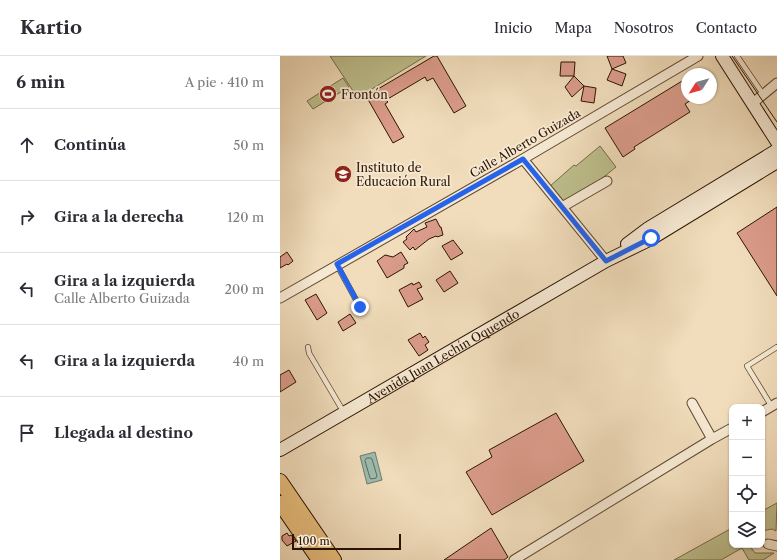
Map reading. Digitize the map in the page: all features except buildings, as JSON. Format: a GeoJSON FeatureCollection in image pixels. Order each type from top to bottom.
{"type":"FeatureCollection","features":[{"type":"Feature","properties":{"kind":"main road"},"geometry":{"type":"LineString","coordinates":[[280,481],[334,560]]}},
{"type":"Feature","properties":{"kind":"main road"},"geometry":{"type":"LineString","coordinates":[[280,503],[319,560]]}},
{"type":"Feature","properties":{"kind":"street","name":"Calle Alberto Guizada"},"geometry":{"type":"LineString","coordinates":[[280,298],[337,264],[523,159],[698,56]]}},
{"type":"Feature","properties":{"kind":"street"},"geometry":{"type":"LineString","coordinates":[[722,56],[777,142]]}},
{"type":"Feature","properties":{"kind":"street"},"geometry":{"type":"LineString","coordinates":[[752,103],[777,83]]}},
{"type":"Feature","properties":{"kind":"street","name":"Avenida Juan Lechín Oquendo"},"geometry":{"type":"LineString","coordinates":[[606,261],[647,229],[777,150]]}},
{"type":"Feature","properties":{"kind":"street"},"geometry":{"type":"LineString","coordinates":[[523,159],[606,261]]}},
{"type":"Feature","properties":{"kind":"street","name":"Avenida Juan Lechín Oquendo"},"geometry":{"type":"LineString","coordinates":[[280,450],[606,261],[651,238],[777,162]]}},
{"type":"Feature","properties":{"kind":"street"},"geometry":{"type":"LineString","coordinates":[[562,207],[607,181]]}},
{"type":"Feature","properties":{"kind":"street"},"geometry":{"type":"LineString","coordinates":[[692,403],[712,439]]}},
{"type":"Feature","properties":{"kind":"street"},"geometry":{"type":"LineString","coordinates":[[765,410],[774,405]]}},
{"type":"Feature","properties":{"kind":"street"},"geometry":{"type":"LineString","coordinates":[[514,560],[729,430]]}},
{"type":"Feature","properties":{"kind":"street"},"geometry":{"type":"LineString","coordinates":[[768,544],[777,546]]}},
{"type":"Feature","properties":{"kind":"lane"},"geometry":{"type":"LineString","coordinates":[[737,56],[763,94]]}},
{"type":"Feature","properties":{"kind":"lane"},"geometry":{"type":"LineString","coordinates":[[337,264],[360,307]]}},
{"type":"Feature","properties":{"kind":"lane"},"geometry":{"type":"LineString","coordinates":[[308,347],[309,353],[344,413]]}},
{"type":"Feature","properties":{"kind":"lane"},"geometry":{"type":"LineString","coordinates":[[774,405],[747,366],[777,347]]}},
{"type":"Feature","properties":{"kind":"green space"},"geometry":{"type":"Polygon","coordinates":[[[330,56],[426,56],[362,95],[355,94],[330,56]]]}},
{"type":"Feature","properties":{"kind":"green space","name":"Frontón"},"geometry":{"type":"Polygon","coordinates":[[[343,78],[349,87],[313,109],[307,101],[343,78]]]}},
{"type":"Feature","properties":{"kind":"green space"},"geometry":{"type":"Polygon","coordinates":[[[600,146],[616,167],[581,193],[567,200],[561,201],[549,187],[574,165],[576,166],[600,146]]]}},
{"type":"Feature","properties":{"kind":"green space"},"geometry":{"type":"Polygon","coordinates":[[[777,503],[776,531],[772,529],[765,530],[765,509],[777,503]]]}},
{"type":"Feature","properties":{"kind":"green space"},"geometry":{"type":"Polygon","coordinates":[[[729,530],[729,548],[742,548],[721,560],[674,560],[729,530]]]}},
{"type":"Feature","properties":{"kind":"green space"},"geometry":{"type":"Polygon","coordinates":[[[742,548],[751,548],[755,553],[774,553],[763,560],[749,560],[742,548]]]}},
{"type":"Feature","properties":{"kind":"water"},"geometry":{"type":"Polygon","coordinates":[[[375,452],[382,480],[367,484],[360,456],[375,452]]]}},
{"type":"Feature","properties":{"kind":"tram line"},"geometry":{"type":"LineString","coordinates":[[732,56],[777,122]]}},
{"type":"Feature","properties":{"kind":"place","name":"Frontón"},"geometry":{"type":"Point","coordinates":[328,94]}},
{"type":"Feature","properties":{"kind":"place","name":"Instituto de Educación Rural"},"geometry":{"type":"Point","coordinates":[343,174]}},
{"type":"Feature","properties":{"kind":"route"},"geometry":{"type":"LineString","coordinates":[[360,307],[337,264],[523,159],[606,261],[651,238]]}}]}
